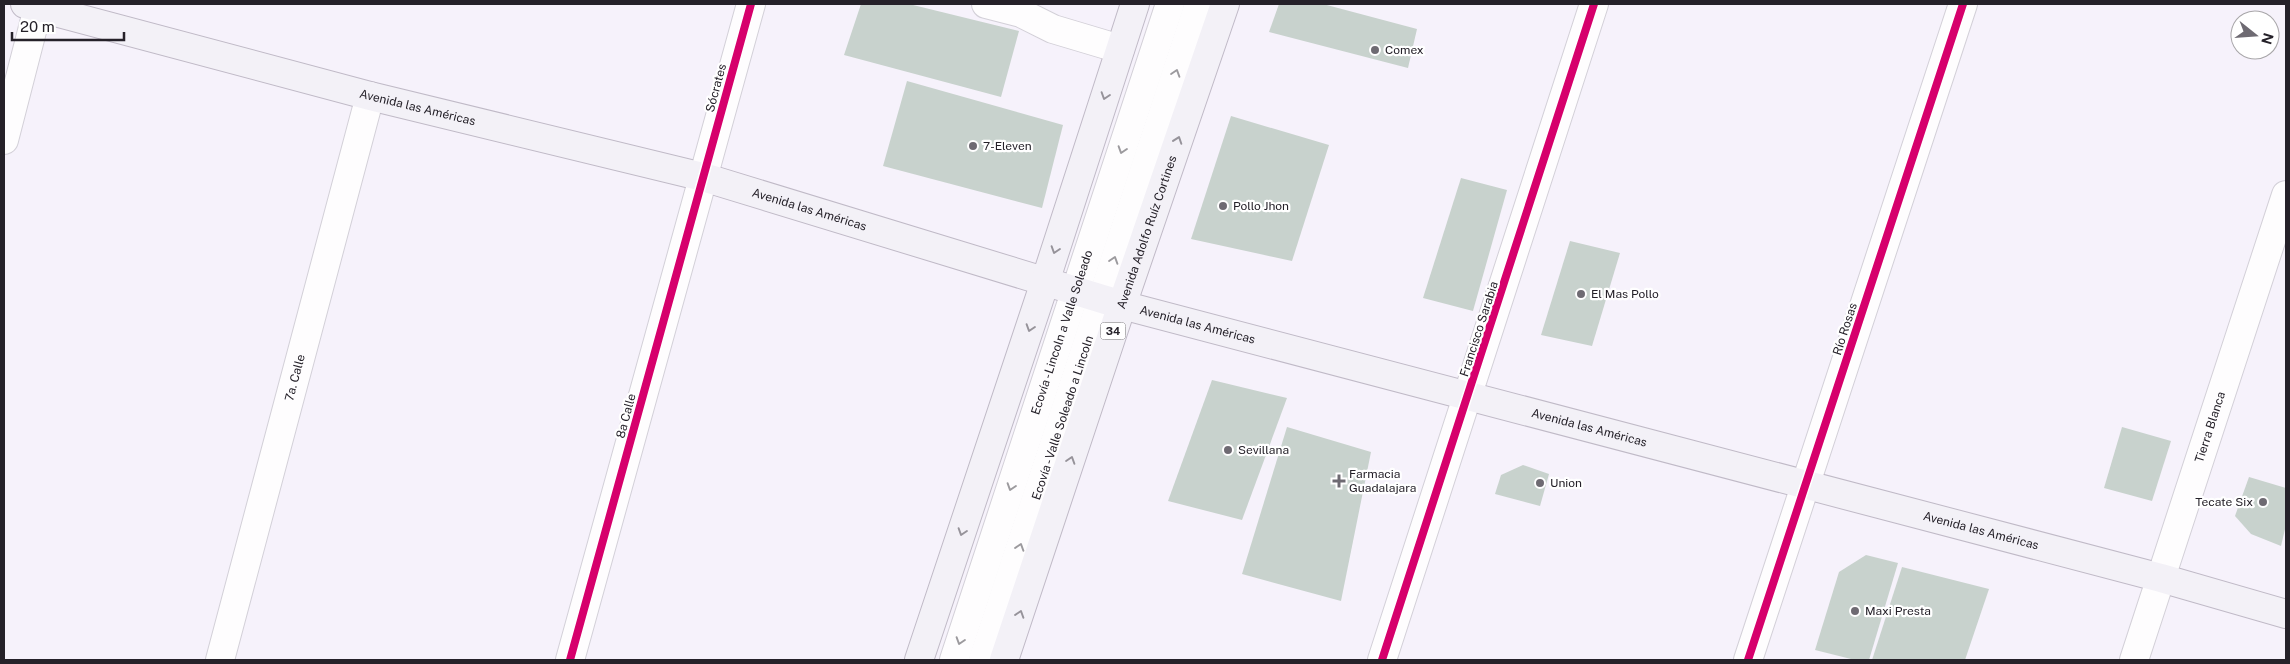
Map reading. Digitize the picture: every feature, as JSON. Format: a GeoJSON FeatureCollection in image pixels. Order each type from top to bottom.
{"type":"FeatureCollection","features":[{"type":"Feature","properties":{"kind":"main road"},"geometry":{"type":"LineString","coordinates":[[919,660],[1045,282],[1134,4]]}},
{"type":"Feature","properties":{"kind":"main road","name":"Avenida Adolfo Ruíz Cortines"},"geometry":{"type":"LineString","coordinates":[[1004,660],[1112,302],[1225,4]]}},
{"type":"Feature","properties":{"kind":"main road","name":"Avenida las Américas"},"geometry":{"type":"LineString","coordinates":[[34,5],[370,96],[703,177],[1112,302],[2162,578],[2286,614]]}},
{"type":"Feature","properties":{"kind":"street","name":"Sócrates"},"geometry":{"type":"LineString","coordinates":[[703,177],[751,4]]}},
{"type":"Feature","properties":{"kind":"street"},"geometry":{"type":"LineString","coordinates":[[986,4],[1022,13],[1053,29],[1120,49]]}},
{"type":"Feature","properties":{"kind":"street","name":"Ecovía - Lincoln a Valle Soleado"},"geometry":{"type":"LineString","coordinates":[[954,660],[1170,4]]}},
{"type":"Feature","properties":{"kind":"street","name":"Ecovía - Valle Soleado a Lincoln"},"geometry":{"type":"LineString","coordinates":[[983,660],[1112,302],[1199,4]]}},
{"type":"Feature","properties":{"kind":"street","name":"Francisco Sarabia"},"geometry":{"type":"LineString","coordinates":[[1382,660],[1469,397],[1594,4]]}},
{"type":"Feature","properties":{"kind":"street","name":"Río Rosas"},"geometry":{"type":"LineString","coordinates":[[1748,660],[1963,4]]}},
{"type":"Feature","properties":{"kind":"street"},"geometry":{"type":"LineString","coordinates":[[4,140],[34,5]]}},
{"type":"Feature","properties":{"kind":"street","name":"7a. Calle"},"geometry":{"type":"LineString","coordinates":[[220,660],[370,96]]}},
{"type":"Feature","properties":{"kind":"street","name":"8a Calle"},"geometry":{"type":"LineString","coordinates":[[570,660],[703,177]]}},
{"type":"Feature","properties":{"kind":"street","name":"Tierra Blanca"},"geometry":{"type":"LineString","coordinates":[[2134,660],[2286,195]]}},
{"type":"Feature","properties":{"kind":"building"},"geometry":{"type":"Polygon","coordinates":[[[861,4],[909,4],[1019,31],[1001,97],[844,55],[861,4]]]}},
{"type":"Feature","properties":{"kind":"building","name":"Comex"},"geometry":{"type":"Polygon","coordinates":[[[1279,4],[1323,4],[1417,29],[1408,68],[1269,32],[1279,4]]]}},
{"type":"Feature","properties":{"kind":"building","name":"7-Eleven"},"geometry":{"type":"Polygon","coordinates":[[[907,81],[1063,125],[1042,208],[883,166],[907,81]]]}},
{"type":"Feature","properties":{"kind":"building"},"geometry":{"type":"Polygon","coordinates":[[[1231,116],[1329,145],[1292,261],[1191,239],[1231,116]]]}},
{"type":"Feature","properties":{"kind":"building"},"geometry":{"type":"Polygon","coordinates":[[[1461,178],[1507,190],[1473,311],[1423,298],[1461,178]]]}},
{"type":"Feature","properties":{"kind":"building","name":"El Mas Pollo"},"geometry":{"type":"Polygon","coordinates":[[[1570,241],[1620,253],[1592,346],[1541,335],[1570,241]]]}},
{"type":"Feature","properties":{"kind":"building","name":"Sevillana"},"geometry":{"type":"Polygon","coordinates":[[[1212,380],[1287,398],[1242,520],[1168,501],[1212,380]]]}},
{"type":"Feature","properties":{"kind":"building"},"geometry":{"type":"Polygon","coordinates":[[[1287,427],[1371,452],[1341,601],[1242,574],[1287,427]]]}},
{"type":"Feature","properties":{"kind":"building"},"geometry":{"type":"Polygon","coordinates":[[[2122,427],[2171,441],[2152,501],[2104,488],[2122,427]]]}},
{"type":"Feature","properties":{"kind":"building"},"geometry":{"type":"Polygon","coordinates":[[[1523,465],[1549,474],[1540,506],[1495,494],[1501,475],[1523,465]]]}},
{"type":"Feature","properties":{"kind":"building","name":"Tecate Six"},"geometry":{"type":"Polygon","coordinates":[[[2249,477],[2286,488],[2286,525],[2281,546],[2251,534],[2235,516],[2249,477]]]}},
{"type":"Feature","properties":{"kind":"building","name":"Maxi Presta"},"geometry":{"type":"Polygon","coordinates":[[[1866,555],[1898,563],[1869,660],[1855,660],[1815,650],[1839,572],[1866,555]]]}},
{"type":"Feature","properties":{"kind":"building"},"geometry":{"type":"Polygon","coordinates":[[[1902,567],[1989,589],[1965,660],[1872,660],[1902,567]]]}},
{"type":"Feature","properties":{"kind":"cycle path"},"geometry":{"type":"LineString","coordinates":[[570,660],[751,4]]}},
{"type":"Feature","properties":{"kind":"cycle path"},"geometry":{"type":"LineString","coordinates":[[1382,660],[1594,4]]}},
{"type":"Feature","properties":{"kind":"cycle path"},"geometry":{"type":"LineString","coordinates":[[1748,660],[1963,4]]}},
{"type":"Feature","properties":{"kind":"place","name":"Comex"},"geometry":{"type":"Point","coordinates":[1375,50]}},
{"type":"Feature","properties":{"kind":"place","name":"7-Eleven"},"geometry":{"type":"Point","coordinates":[973,146]}},
{"type":"Feature","properties":{"kind":"place","name":"Pollo Jhon"},"geometry":{"type":"Point","coordinates":[1223,206]}},
{"type":"Feature","properties":{"kind":"place","name":"El Mas Pollo"},"geometry":{"type":"Point","coordinates":[1581,294]}},
{"type":"Feature","properties":{"kind":"place","name":"Sevillana"},"geometry":{"type":"Point","coordinates":[1228,450]}},
{"type":"Feature","properties":{"kind":"place","name":"Farmacia Guadalajara"},"geometry":{"type":"Point","coordinates":[1339,481]}},
{"type":"Feature","properties":{"kind":"place","name":"Union"},"geometry":{"type":"Point","coordinates":[1540,483]}},
{"type":"Feature","properties":{"kind":"place","name":"Tecate Six"},"geometry":{"type":"Point","coordinates":[2263,502]}},
{"type":"Feature","properties":{"kind":"place","name":"Maxi Presta"},"geometry":{"type":"Point","coordinates":[1855,611]}}]}
